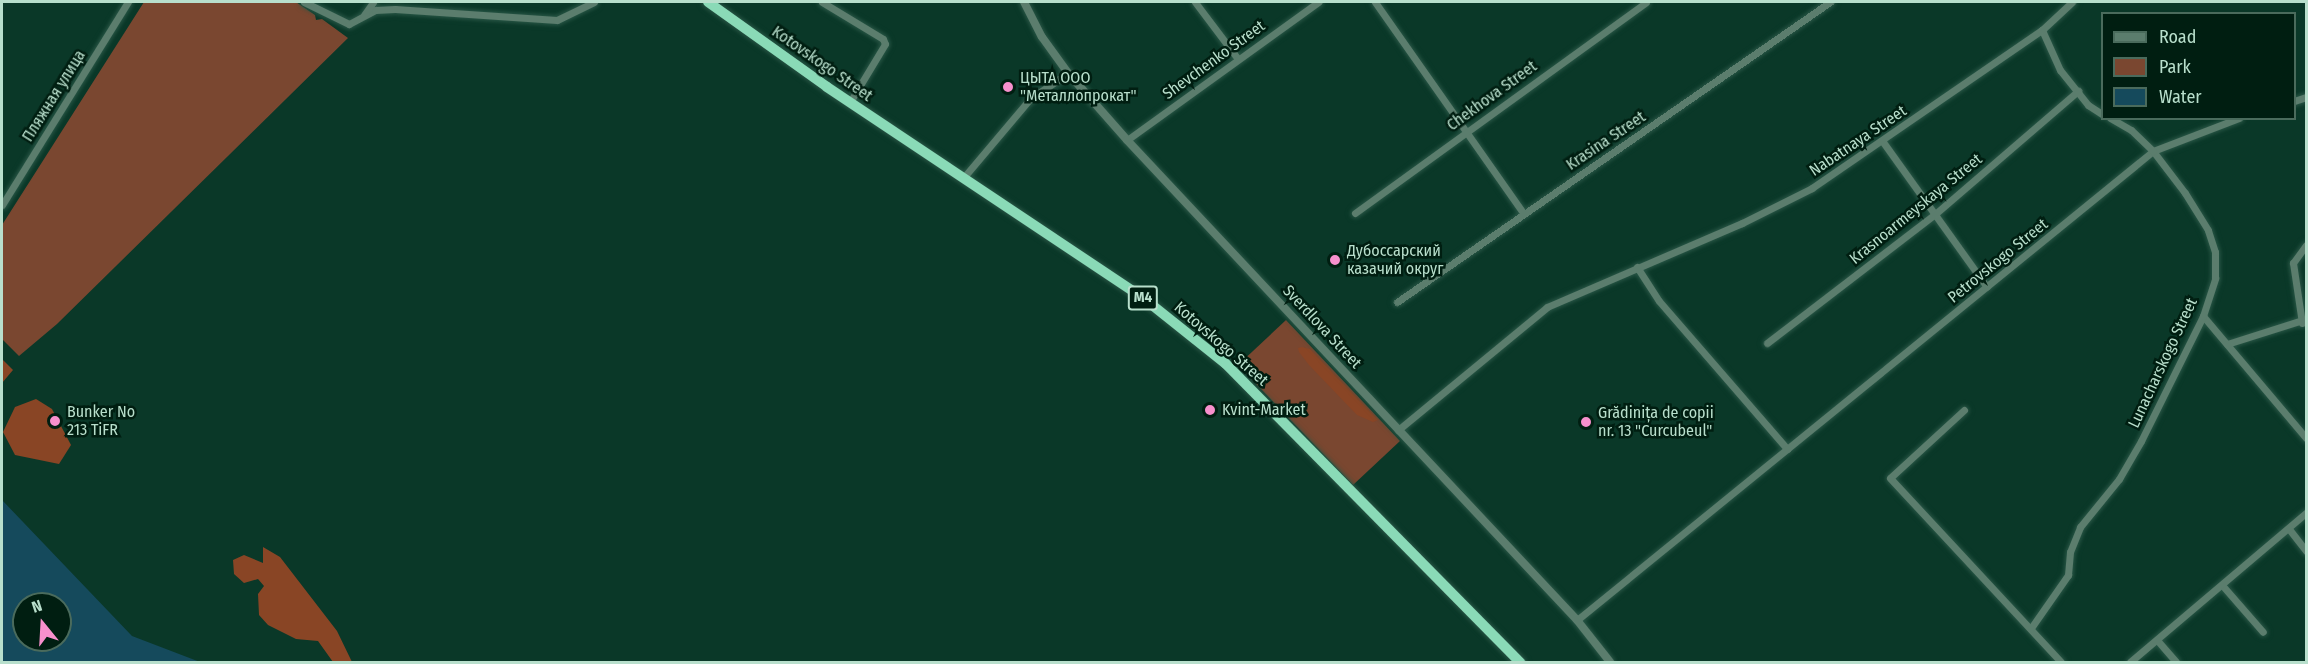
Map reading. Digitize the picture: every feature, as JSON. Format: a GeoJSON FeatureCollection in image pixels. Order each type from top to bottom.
{"type":"FeatureCollection","features":[{"type":"Feature","properties":{"kind":"highway","name":"Kotovskogo Street"},"geometry":{"type":"LineString","coordinates":[[708,2],[850,102],[1143,297],[1226,364],[1520,663]]}},
{"type":"Feature","properties":{"kind":"street","name":"Пляжная улица"},"geometry":{"type":"LineString","coordinates":[[2,205],[128,2]]}},
{"type":"Feature","properties":{"kind":"street"},"geometry":{"type":"LineString","coordinates":[[304,2],[350,24],[364,15],[395,9],[557,20],[594,2]]}},
{"type":"Feature","properties":{"kind":"street"},"geometry":{"type":"LineString","coordinates":[[364,15],[373,2]]}},
{"type":"Feature","properties":{"kind":"street"},"geometry":{"type":"LineString","coordinates":[[822,2],[883,39],[885,44],[850,102]]}},
{"type":"Feature","properties":{"kind":"street","name":"Sverdlova Street"},"geometry":{"type":"LineString","coordinates":[[1024,2],[1042,37],[1068,73],[1127,140],[1577,620],[1610,663]]}},
{"type":"Feature","properties":{"kind":"street"},"geometry":{"type":"LineString","coordinates":[[1195,2],[1238,59]]}},
{"type":"Feature","properties":{"kind":"street","name":"Shevchenko Street"},"geometry":{"type":"LineString","coordinates":[[1127,140],[1318,2]]}},
{"type":"Feature","properties":{"kind":"street"},"geometry":{"type":"LineString","coordinates":[[1375,2],[1422,71],[1468,129],[1524,214]]}},
{"type":"Feature","properties":{"kind":"street","name":"Chekhova Street"},"geometry":{"type":"LineString","coordinates":[[1355,213],[1468,129],[1647,2]]}},
{"type":"Feature","properties":{"kind":"street","name":"Krasina Street"},"geometry":{"type":"LineString","coordinates":[[1397,302],[1830,2]]}},
{"type":"Feature","properties":{"kind":"street","name":"Nabatnaya Street"},"geometry":{"type":"LineString","coordinates":[[1398,430],[1547,307],[1804,192],[1884,142],[2042,30],[2072,2]]}},
{"type":"Feature","properties":{"kind":"street"},"geometry":{"type":"LineString","coordinates":[[2042,30],[2049,52],[2078,91],[2101,112]]}},
{"type":"Feature","properties":{"kind":"street"},"geometry":{"type":"LineString","coordinates":[[964,177],[1030,99],[1068,73]]}},
{"type":"Feature","properties":{"kind":"street","name":"Krasnoarmeyskaya Street"},"geometry":{"type":"LineString","coordinates":[[1767,343],[1935,214],[2078,91]]}},
{"type":"Feature","properties":{"kind":"street","name":"Lunacharskogo Street"},"geometry":{"type":"LineString","coordinates":[[2031,628],[2061,588],[2080,527],[2119,479],[2203,316],[2215,278],[2215,252],[2208,230],[2153,151],[2131,130],[2114,120]]}},
{"type":"Feature","properties":{"kind":"street","name":"Petrovskogo Street"},"geometry":{"type":"LineString","coordinates":[[1577,620],[2153,151],[2234,120]]}},
{"type":"Feature","properties":{"kind":"street"},"geometry":{"type":"LineString","coordinates":[[1884,142],[1987,287]]}},
{"type":"Feature","properties":{"kind":"street"},"geometry":{"type":"LineString","coordinates":[[2227,344],[2305,323],[2294,263],[2307,245]]}},
{"type":"Feature","properties":{"kind":"street"},"geometry":{"type":"LineString","coordinates":[[1637,267],[1659,301],[1710,363],[1788,449]]}},
{"type":"Feature","properties":{"kind":"street"},"geometry":{"type":"LineString","coordinates":[[2203,316],[2307,438]]}},
{"type":"Feature","properties":{"kind":"street"},"geometry":{"type":"LineString","coordinates":[[1964,410],[1890,477],[2061,663]]}},
{"type":"Feature","properties":{"kind":"street"},"geometry":{"type":"LineString","coordinates":[[2130,663],[2307,513]]}},
{"type":"Feature","properties":{"kind":"street"},"geometry":{"type":"LineString","coordinates":[[2289,529],[2307,551]]}},
{"type":"Feature","properties":{"kind":"street"},"geometry":{"type":"LineString","coordinates":[[2222,585],[2263,632]]}},
{"type":"Feature","properties":{"kind":"street"},"geometry":{"type":"LineString","coordinates":[[2157,640],[2176,663]]}},
{"type":"Feature","properties":{"kind":"green space"},"geometry":{"type":"Polygon","coordinates":[[[144,2],[296,2],[315,15],[316,20],[322,19],[348,38],[57,324],[19,356],[2,339],[2,225],[144,2]]]}},
{"type":"Feature","properties":{"kind":"green space"},"geometry":{"type":"Polygon","coordinates":[[[1286,320],[1400,441],[1353,485],[1238,365],[1286,320]]]}},
{"type":"Feature","properties":{"kind":"shaded area"},"geometry":{"type":"Polygon","coordinates":[[[1298,348],[1310,349],[1378,420],[1373,422],[1357,415],[1309,365],[1299,352],[1298,348]]]}},
{"type":"Feature","properties":{"kind":"shaded area"},"geometry":{"type":"Polygon","coordinates":[[[2,359],[13,370],[2,383],[2,359]]]}},
{"type":"Feature","properties":{"kind":"shaded area"},"geometry":{"type":"Polygon","coordinates":[[[36,399],[52,409],[71,445],[59,464],[15,455],[3,432],[15,407],[36,399]]]}},
{"type":"Feature","properties":{"kind":"shaded area"},"geometry":{"type":"Polygon","coordinates":[[[263,547],[280,557],[337,631],[352,662],[333,662],[318,641],[296,639],[268,625],[259,615],[258,594],[264,586],[258,579],[244,583],[234,574],[233,560],[244,555],[263,563],[263,547]]]}},
{"type":"Feature","properties":{"kind":"water"},"geometry":{"type":"Polygon","coordinates":[[[2,500],[132,636],[200,662],[2,662],[2,500]]]}},
{"type":"Feature","properties":{"kind":"place","name":"ЦЫТА ООО \"Металлопрокат\""},"geometry":{"type":"Point","coordinates":[1008,87]}},
{"type":"Feature","properties":{"kind":"place","name":"Дубоссарский казачий округ"},"geometry":{"type":"Point","coordinates":[1335,260]}},
{"type":"Feature","properties":{"kind":"place","name":"Kvint-Market"},"geometry":{"type":"Point","coordinates":[1210,410]}},
{"type":"Feature","properties":{"kind":"place","name":"Bunker No 213 TiFR"},"geometry":{"type":"Point","coordinates":[55,421]}},
{"type":"Feature","properties":{"kind":"place","name":"Grădinița de copii nr. 13 \"Curcubeul\""},"geometry":{"type":"Point","coordinates":[1586,422]}}]}
